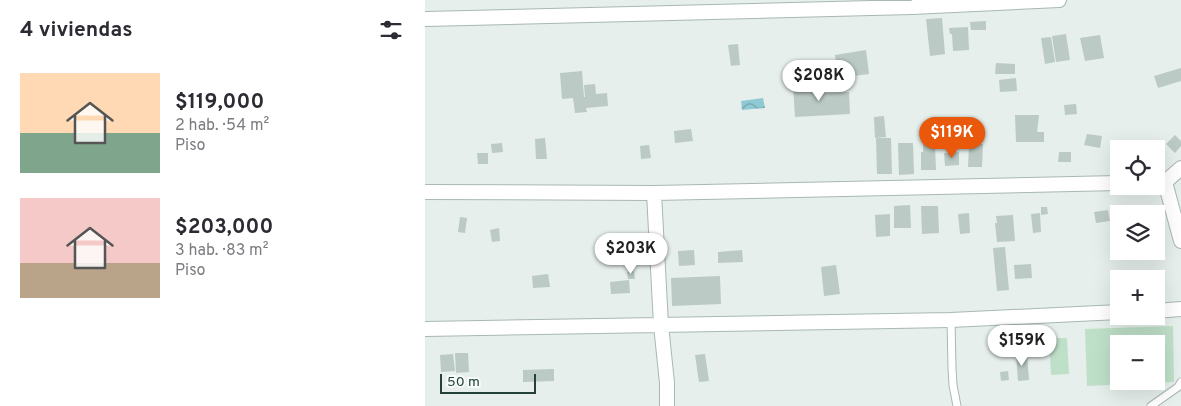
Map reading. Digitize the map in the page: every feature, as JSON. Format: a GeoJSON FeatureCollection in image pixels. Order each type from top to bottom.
{"type":"FeatureCollection","features":[{"type":"Feature","properties":{"kind":"street"},"geometry":{"type":"LineString","coordinates":[[425,19],[753,8],[912,7],[1059,0]]}},
{"type":"Feature","properties":{"kind":"street"},"geometry":{"type":"LineString","coordinates":[[1165,179],[1181,168]]}},
{"type":"Feature","properties":{"kind":"street"},"geometry":{"type":"LineString","coordinates":[[425,192],[654,193],[1110,183]]}},
{"type":"Feature","properties":{"kind":"street"},"geometry":{"type":"LineString","coordinates":[[654,193],[667,406]]}},
{"type":"Feature","properties":{"kind":"street"},"geometry":{"type":"LineString","coordinates":[[1165,194],[1181,241]]}},
{"type":"Feature","properties":{"kind":"street"},"geometry":{"type":"LineString","coordinates":[[1165,310],[1181,309]]}},
{"type":"Feature","properties":{"kind":"street"},"geometry":{"type":"LineString","coordinates":[[425,329],[951,320],[1110,312]]}},
{"type":"Feature","properties":{"kind":"lane"},"geometry":{"type":"LineString","coordinates":[[951,320],[953,377],[957,406]]}},
{"type":"Feature","properties":{"kind":"lane"},"geometry":{"type":"LineString","coordinates":[[1151,406],[1178,387],[1181,382]]}},
{"type":"Feature","properties":{"kind":"green space"},"geometry":{"type":"Polygon","coordinates":[[[1173,326],[1174,382],[1165,382],[1165,335],[1110,335],[1110,385],[1087,386],[1085,329],[1173,326]]]}},
{"type":"Feature","properties":{"kind":"green space"},"geometry":{"type":"Polygon","coordinates":[[[1049,338],[1067,338],[1069,374],[1051,375],[1049,338]]]}},
{"type":"Feature","properties":{"kind":"water"},"geometry":{"type":"Polygon","coordinates":[[[763,98],[765,108],[742,110],[741,101],[763,98]]]}},
{"type":"Feature","properties":{"kind":"building"},"geometry":{"type":"Polygon","coordinates":[[[942,18],[945,54],[930,56],[926,19],[942,18]]]}},
{"type":"Feature","properties":{"kind":"building"},"geometry":{"type":"Polygon","coordinates":[[[986,21],[986,30],[971,30],[970,22],[986,21]]]}},
{"type":"Feature","properties":{"kind":"building"},"geometry":{"type":"Polygon","coordinates":[[[968,27],[969,50],[953,51],[952,34],[950,34],[949,28],[968,27]]]}},
{"type":"Feature","properties":{"kind":"building"},"geometry":{"type":"Polygon","coordinates":[[[1066,34],[1070,60],[1056,62],[1052,36],[1066,34]]]}},
{"type":"Feature","properties":{"kind":"building"},"geometry":{"type":"Polygon","coordinates":[[[1100,35],[1104,58],[1085,61],[1080,38],[1100,35]]]}},
{"type":"Feature","properties":{"kind":"building"},"geometry":{"type":"Polygon","coordinates":[[[1051,37],[1055,62],[1045,64],[1041,38],[1051,37]]]}},
{"type":"Feature","properties":{"kind":"building"},"geometry":{"type":"Polygon","coordinates":[[[738,44],[740,65],[731,66],[728,45],[738,44]]]}},
{"type":"Feature","properties":{"kind":"building"},"geometry":{"type":"Polygon","coordinates":[[[866,50],[869,74],[838,78],[835,55],[866,50]]]}},
{"type":"Feature","properties":{"kind":"building"},"geometry":{"type":"Polygon","coordinates":[[[996,63],[1015,64],[1015,74],[995,74],[996,63]]]}},
{"type":"Feature","properties":{"kind":"building"},"geometry":{"type":"Polygon","coordinates":[[[1181,68],[1181,81],[1158,88],[1154,76],[1181,68]]]}},
{"type":"Feature","properties":{"kind":"building"},"geometry":{"type":"Polygon","coordinates":[[[582,71],[584,97],[584,85],[595,84],[596,94],[607,93],[608,106],[586,108],[587,112],[575,113],[573,98],[562,99],[560,73],[582,71]]]}},
{"type":"Feature","properties":{"kind":"building"},"geometry":{"type":"Polygon","coordinates":[[[1016,78],[1017,91],[1000,92],[999,80],[1016,78]]]}},
{"type":"Feature","properties":{"kind":"building"},"geometry":{"type":"Polygon","coordinates":[[[824,84],[825,93],[849,92],[850,114],[795,117],[793,86],[824,84]]]}},
{"type":"Feature","properties":{"kind":"building"},"geometry":{"type":"Polygon","coordinates":[[[1076,104],[1077,114],[1065,115],[1064,105],[1076,104]]]}},
{"type":"Feature","properties":{"kind":"building"},"geometry":{"type":"Polygon","coordinates":[[[1015,115],[1039,115],[1037,132],[1044,132],[1044,142],[1016,142],[1015,115]]]}},
{"type":"Feature","properties":{"kind":"building"},"geometry":{"type":"Polygon","coordinates":[[[884,116],[886,137],[875,138],[874,117],[884,116]]]}},
{"type":"Feature","properties":{"kind":"building"},"geometry":{"type":"Polygon","coordinates":[[[691,129],[693,141],[675,143],[674,131],[691,129]]]}},
{"type":"Feature","properties":{"kind":"building"},"geometry":{"type":"Polygon","coordinates":[[[1087,134],[1102,136],[1100,148],[1084,145],[1087,134]]]}},
{"type":"Feature","properties":{"kind":"building"},"geometry":{"type":"Polygon","coordinates":[[[1175,135],[1181,141],[1181,146],[1175,153],[1166,144],[1175,135]]]}},
{"type":"Feature","properties":{"kind":"building"},"geometry":{"type":"Polygon","coordinates":[[[545,138],[547,159],[536,159],[535,139],[545,138]]]}},
{"type":"Feature","properties":{"kind":"building"},"geometry":{"type":"Polygon","coordinates":[[[876,138],[891,138],[892,174],[877,174],[876,138]]]}},
{"type":"Feature","properties":{"kind":"building"},"geometry":{"type":"Polygon","coordinates":[[[502,143],[503,152],[492,153],[491,144],[502,143]]]}},
{"type":"Feature","properties":{"kind":"building"},"geometry":{"type":"Polygon","coordinates":[[[898,143],[913,143],[914,174],[899,175],[898,143]]]}},
{"type":"Feature","properties":{"kind":"building"},"geometry":{"type":"Polygon","coordinates":[[[923,144],[935,144],[936,170],[921,170],[923,144]]]}},
{"type":"Feature","properties":{"kind":"building"},"geometry":{"type":"Polygon","coordinates":[[[969,144],[983,144],[982,167],[968,167],[969,144]]]}},
{"type":"Feature","properties":{"kind":"building"},"geometry":{"type":"Polygon","coordinates":[[[649,145],[651,158],[641,159],[640,146],[649,145]]]}},
{"type":"Feature","properties":{"kind":"building"},"geometry":{"type":"Polygon","coordinates":[[[959,152],[959,165],[945,166],[944,153],[959,152]]]}},
{"type":"Feature","properties":{"kind":"building"},"geometry":{"type":"Polygon","coordinates":[[[1059,152],[1071,152],[1071,162],[1058,162],[1059,152]]]}},
{"type":"Feature","properties":{"kind":"building"},"geometry":{"type":"Polygon","coordinates":[[[477,153],[488,153],[488,164],[478,164],[477,153]]]}},
{"type":"Feature","properties":{"kind":"building"},"geometry":{"type":"Polygon","coordinates":[[[910,205],[911,228],[894,228],[894,206],[910,205]]]}},
{"type":"Feature","properties":{"kind":"building"},"geometry":{"type":"Polygon","coordinates":[[[921,206],[938,206],[939,233],[922,234],[921,206]]]}},
{"type":"Feature","properties":{"kind":"building"},"geometry":{"type":"Polygon","coordinates":[[[1041,207],[1047,207],[1048,214],[1041,215],[1041,207]]]}},
{"type":"Feature","properties":{"kind":"building"},"geometry":{"type":"Polygon","coordinates":[[[1108,210],[1110,221],[1096,223],[1094,212],[1108,210]]]}},
{"type":"Feature","properties":{"kind":"building"},"geometry":{"type":"Polygon","coordinates":[[[969,213],[970,233],[960,234],[958,214],[969,213]]]}},
{"type":"Feature","properties":{"kind":"building"},"geometry":{"type":"Polygon","coordinates":[[[1040,213],[1041,232],[1033,233],[1031,214],[1040,213]]]}},
{"type":"Feature","properties":{"kind":"building"},"geometry":{"type":"Polygon","coordinates":[[[890,214],[890,236],[876,237],[875,215],[890,214]]]}},
{"type":"Feature","properties":{"kind":"building"},"geometry":{"type":"Polygon","coordinates":[[[1013,215],[1015,241],[997,242],[996,216],[1013,215]]]}},
{"type":"Feature","properties":{"kind":"building"},"geometry":{"type":"Polygon","coordinates":[[[460,217],[467,218],[465,233],[458,232],[460,217]]]}},
{"type":"Feature","properties":{"kind":"building"},"geometry":{"type":"Polygon","coordinates":[[[499,228],[500,241],[492,242],[490,230],[499,228]]]}},
{"type":"Feature","properties":{"kind":"building"},"geometry":{"type":"Polygon","coordinates":[[[1005,247],[1009,290],[997,291],[993,248],[1005,247]]]}},
{"type":"Feature","properties":{"kind":"building"},"geometry":{"type":"Polygon","coordinates":[[[694,250],[695,265],[679,266],[678,251],[694,250]]]}},
{"type":"Feature","properties":{"kind":"building"},"geometry":{"type":"Polygon","coordinates":[[[742,250],[743,262],[718,263],[718,252],[742,250]]]}},
{"type":"Feature","properties":{"kind":"building"},"geometry":{"type":"Polygon","coordinates":[[[1031,264],[1032,278],[1015,279],[1014,265],[1031,264]]]}},
{"type":"Feature","properties":{"kind":"building"},"geometry":{"type":"Polygon","coordinates":[[[836,265],[840,294],[824,296],[821,267],[836,265]]]}},
{"type":"Feature","properties":{"kind":"building"},"geometry":{"type":"Polygon","coordinates":[[[634,271],[635,279],[628,279],[627,272],[634,271]]]}},
{"type":"Feature","properties":{"kind":"building"},"geometry":{"type":"Polygon","coordinates":[[[548,274],[550,287],[533,288],[532,276],[548,274]]]}},
{"type":"Feature","properties":{"kind":"building"},"geometry":{"type":"Polygon","coordinates":[[[720,276],[721,304],[672,306],[671,278],[720,276]]]}},
{"type":"Feature","properties":{"kind":"building"},"geometry":{"type":"Polygon","coordinates":[[[629,280],[630,293],[611,294],[610,282],[629,280]]]}},
{"type":"Feature","properties":{"kind":"building"},"geometry":{"type":"Polygon","coordinates":[[[455,353],[468,353],[469,372],[456,373],[455,353]]]}},
{"type":"Feature","properties":{"kind":"building"},"geometry":{"type":"Polygon","coordinates":[[[453,354],[455,371],[441,372],[440,355],[453,354]]]}},
{"type":"Feature","properties":{"kind":"building"},"geometry":{"type":"Polygon","coordinates":[[[705,354],[709,381],[699,382],[695,355],[705,354]]]}},
{"type":"Feature","properties":{"kind":"building"},"geometry":{"type":"Polygon","coordinates":[[[1016,354],[1027,354],[1029,380],[1018,381],[1016,354]]]}},
{"type":"Feature","properties":{"kind":"building"},"geometry":{"type":"Polygon","coordinates":[[[554,369],[554,381],[523,382],[523,370],[554,369]]]}},
{"type":"Feature","properties":{"kind":"building"},"geometry":{"type":"Polygon","coordinates":[[[1008,371],[1009,380],[1001,381],[1000,372],[1008,371]]]}}]}
